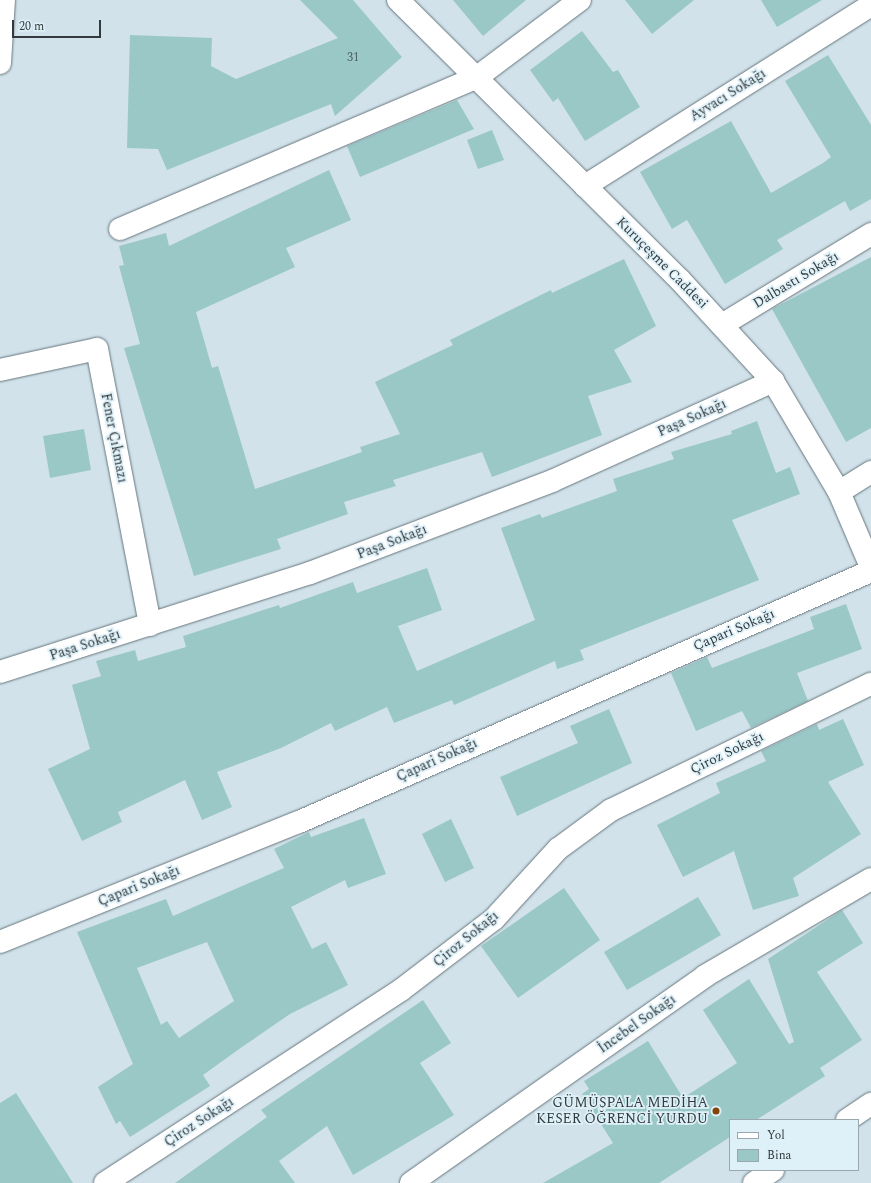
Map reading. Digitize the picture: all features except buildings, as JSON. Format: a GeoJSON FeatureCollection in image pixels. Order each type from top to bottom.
{"type":"FeatureCollection","features":[{"type":"Feature","properties":{"kind":"street"},"geometry":{"type":"LineString","coordinates":[[0,63],[4,0]]}},
{"type":"Feature","properties":{"kind":"street","name":"Kuruçeşme Caddesi"},"geometry":{"type":"LineString","coordinates":[[398,0],[722,325],[773,381],[839,492],[871,567]]}},
{"type":"Feature","properties":{"kind":"street"},"geometry":{"type":"LineString","coordinates":[[120,229],[476,78],[580,0]]}},
{"type":"Feature","properties":{"kind":"street","name":"Ayvacı Sokağı"},"geometry":{"type":"LineString","coordinates":[[585,186],[871,5]]}},
{"type":"Feature","properties":{"kind":"street","name":"Dalbastı Sokağı"},"geometry":{"type":"LineString","coordinates":[[722,325],[871,234]]}},
{"type":"Feature","properties":{"kind":"street","name":"Fener Çıkmazı"},"geometry":{"type":"LineString","coordinates":[[0,370],[96,349],[150,625]]}},
{"type":"Feature","properties":{"kind":"street","name":"Paşa Sokağı"},"geometry":{"type":"LineString","coordinates":[[0,672],[310,573],[552,481],[773,381]]}},
{"type":"Feature","properties":{"kind":"street"},"geometry":{"type":"LineString","coordinates":[[839,492],[871,472]]}},
{"type":"Feature","properties":{"kind":"street","name":"Çapari Sokağı"},"geometry":{"type":"LineString","coordinates":[[0,942],[299,822],[871,571]]}},
{"type":"Feature","properties":{"kind":"street","name":"Çiroz Sokağı"},"geometry":{"type":"LineString","coordinates":[[106,1183],[401,990],[494,919],[558,849],[611,810],[871,684]]}},
{"type":"Feature","properties":{"kind":"street","name":"İncebel Sokağı"},"geometry":{"type":"LineString","coordinates":[[411,1183],[705,976],[871,879]]}},
{"type":"Feature","properties":{"kind":"street"},"geometry":{"type":"LineString","coordinates":[[848,1119],[871,1104]]}},
{"type":"Feature","properties":{"kind":"street"},"geometry":{"type":"LineString","coordinates":[[754,1183],[772,1171]]}},
{"type":"Feature","properties":{"kind":"place","name":"GÜMÜŞPALA MEDİHA KESER ÖĞRENCİ YURDU"},"geometry":{"type":"Point","coordinates":[716,1111]}}]}
